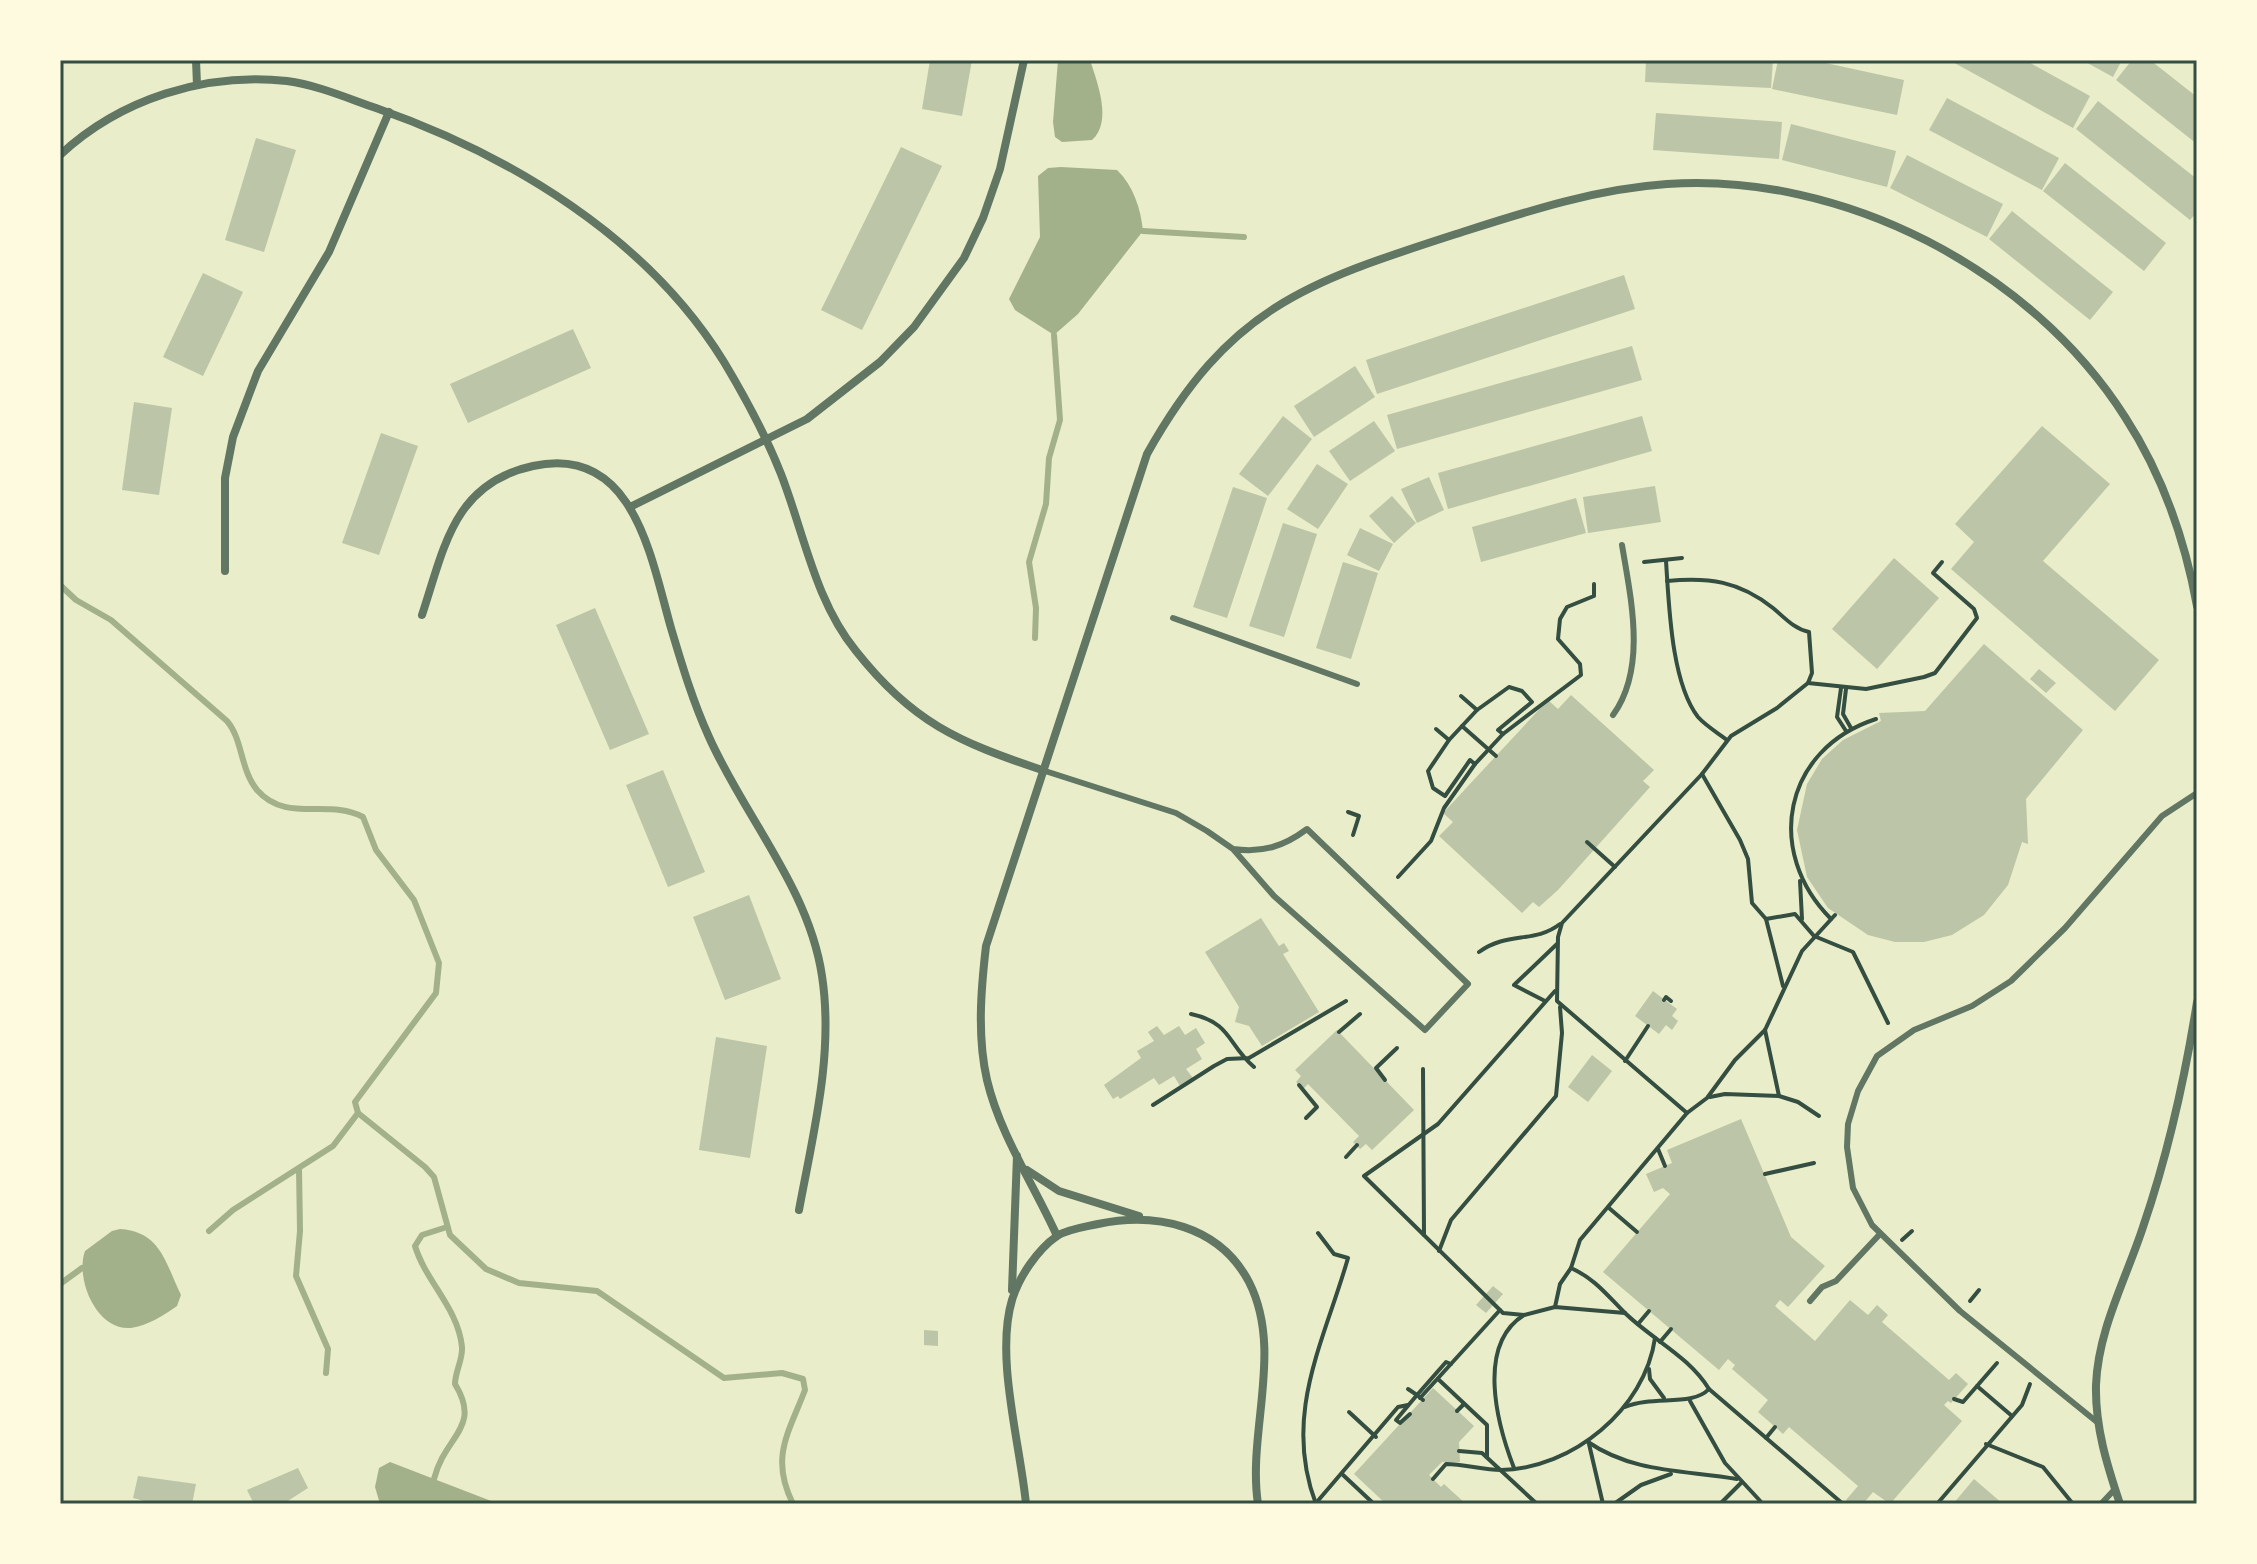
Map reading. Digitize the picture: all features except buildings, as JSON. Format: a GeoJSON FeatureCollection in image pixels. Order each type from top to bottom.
{"type":"FeatureCollection","features":[{"type":"Feature","properties":{"kind":"street"},"geometry":{"type":"LineString","coordinates":[[196,60],[197,85]]}},
{"type":"Feature","properties":{"kind":"street"},"geometry":{"type":"LineString","coordinates":[[630,507],[807,419],[880,362],[943,291],[964,258],[1000,169],[1024,60]]}},
{"type":"Feature","properties":{"kind":"street"},"geometry":{"type":"LineString","coordinates":[[60,155],[111,116],[146,99],[197,85],[237,79],[288,82],[389,112],[440,131],[505,164],[572,205],[636,258],[682,306],[723,360],[764,438],[830,608],[852,647],[886,687],[949,735],[1042,770]]}},
{"type":"Feature","properties":{"kind":"street"},"geometry":{"type":"LineString","coordinates":[[225,571],[225,478],[233,437],[258,371],[329,252],[389,112]]}},
{"type":"Feature","properties":{"kind":"street"},"geometry":{"type":"LineString","coordinates":[[1057,1236],[1017,1155],[987,1080],[981,990],[986,946],[1147,454],[1177,402],[1211,360],[1257,319],[1290,297],[1337,275],[1598,193],[1669,183],[1717,184],[1775,190],[1829,201],[1888,222],[1949,254],[2002,288],[2079,357],[2131,426],[2176,524],[2197,606]]}},
{"type":"Feature","properties":{"kind":"street"},"geometry":{"type":"LineString","coordinates":[[422,615],[451,528],[484,485],[508,472],[536,465],[568,465],[597,473],[615,487],[630,507],[644,533],[694,702],[732,784],[779,863],[814,939],[822,977],[826,1027],[822,1084],[799,1210]]}},
{"type":"Feature","properties":{"kind":"street"},"geometry":{"type":"LineString","coordinates":[[2120,1504],[2097,1422],[2096,1383],[2101,1348],[2161,1169],[2179,1103],[2197,1002]]}},
{"type":"Feature","properties":{"kind":"street"},"geometry":{"type":"LineString","coordinates":[[1017,1155],[1017,1243],[1005,1336],[1026,1504]]}},
{"type":"Feature","properties":{"kind":"street"},"geometry":{"type":"LineString","coordinates":[[1024,1168],[1069,1195],[1199,1232],[1233,1258],[1249,1283],[1263,1335],[1264,1360],[1256,1440],[1258,1504]]}},
{"type":"Feature","properties":{"kind":"street"},"geometry":{"type":"LineString","coordinates":[[1011,1303],[1031,1264],[1057,1236],[1117,1220],[1148,1218]]}},
{"type":"Feature","properties":{"kind":"lane"},"geometry":{"type":"LineString","coordinates":[[1613,715],[1626,697],[1632,674],[1633,647],[1622,545]]}},
{"type":"Feature","properties":{"kind":"lane"},"geometry":{"type":"LineString","coordinates":[[1173,618],[1357,684]]}},
{"type":"Feature","properties":{"kind":"lane"},"geometry":{"type":"LineString","coordinates":[[1042,770],[1176,813],[1233,849],[1274,896],[1425,1030],[1468,984],[1307,829],[1276,847],[1256,852],[1233,849]]}},
{"type":"Feature","properties":{"kind":"lane"},"geometry":{"type":"LineString","coordinates":[[2097,1422],[1960,1311],[1880,1234],[1857,1200],[1847,1136],[1858,1091],[1877,1056],[1914,1030],[1987,998],[2019,974],[2065,928],[2162,816],[2197,793]]}},
{"type":"Feature","properties":{"kind":"lane"},"geometry":{"type":"LineString","coordinates":[[1810,1301],[1822,1287],[1836,1281],[1880,1234]]}},
{"type":"Feature","properties":{"kind":"lane"},"geometry":{"type":"LineString","coordinates":[[2101,1504],[2115,1489]]}},
{"type":"Feature","properties":{"kind":"path"},"geometry":{"type":"LineString","coordinates":[[1644,562],[1682,558]]}},
{"type":"Feature","properties":{"kind":"path"},"geometry":{"type":"LineString","coordinates":[[1666,561],[1686,692],[1701,721],[1727,740]]}},
{"type":"Feature","properties":{"kind":"path"},"geometry":{"type":"LineString","coordinates":[[1808,683],[1844,688],[1885,687],[1935,673],[1974,626],[1977,618],[1974,609],[1933,573],[1942,562]]}},
{"type":"Feature","properties":{"kind":"path"},"geometry":{"type":"LineString","coordinates":[[1479,952],[1506,937],[1540,936],[1562,923],[1702,774],[1727,740],[1808,683],[1812,673],[1809,632],[1741,587],[1707,578],[1667,581]]}},
{"type":"Feature","properties":{"kind":"path"},"geometry":{"type":"LineString","coordinates":[[1398,877],[1431,841],[1444,808],[1475,764],[1503,734],[1581,675],[1580,664],[1558,639],[1558,626],[1567,607],[1594,596],[1594,584]]}},
{"type":"Feature","properties":{"kind":"path"},"geometry":{"type":"LineString","coordinates":[[1844,688],[1837,717],[1849,730]]}},
{"type":"Feature","properties":{"kind":"path"},"geometry":{"type":"LineString","coordinates":[[1475,764],[1470,760],[1445,796],[1433,788],[1428,771],[1449,740],[1477,710],[1503,689],[1522,691],[1532,702],[1498,730],[1503,734]]}},
{"type":"Feature","properties":{"kind":"path"},"geometry":{"type":"LineString","coordinates":[[1461,696],[1477,710]]}},
{"type":"Feature","properties":{"kind":"path"},"geometry":{"type":"LineString","coordinates":[[1802,919],[1799,873],[1791,828],[1795,797],[1812,763],[1849,730],[1876,719]]}},
{"type":"Feature","properties":{"kind":"path"},"geometry":{"type":"LineString","coordinates":[[1462,726],[1496,756]]}},
{"type":"Feature","properties":{"kind":"path"},"geometry":{"type":"LineString","coordinates":[[1436,729],[1449,740]]}},
{"type":"Feature","properties":{"kind":"path"},"geometry":{"type":"LineString","coordinates":[[1702,774],[1748,859],[1752,903],[1766,919],[1777,951],[1783,990]]}},
{"type":"Feature","properties":{"kind":"path"},"geometry":{"type":"LineString","coordinates":[[1348,812],[1359,816],[1353,835]]}},
{"type":"Feature","properties":{"kind":"path"},"geometry":{"type":"LineString","coordinates":[[1587,842],[1615,867]]}},
{"type":"Feature","properties":{"kind":"path"},"geometry":{"type":"LineString","coordinates":[[1555,1307],[1560,1284],[1571,1268],[1580,1240],[1687,1113],[1707,1098],[1735,1060],[1765,1030],[1802,951],[1833,917],[1812,898],[1799,873]]}},
{"type":"Feature","properties":{"kind":"path"},"geometry":{"type":"LineString","coordinates":[[1766,919],[1795,914],[1814,936],[1853,952],[1888,1023]]}},
{"type":"Feature","properties":{"kind":"path"},"geometry":{"type":"LineString","coordinates":[[1439,1251],[1451,1220],[1556,1096],[1562,1033],[1556,990],[1562,923]]}},
{"type":"Feature","properties":{"kind":"path"},"geometry":{"type":"LineString","coordinates":[[1546,1002],[1514,985],[1558,942]]}},
{"type":"Feature","properties":{"kind":"path"},"geometry":{"type":"LineString","coordinates":[[1556,990],[1438,1124],[1364,1176],[1500,1310],[1512,1315],[1555,1307],[1625,1313]]}},
{"type":"Feature","properties":{"kind":"path"},"geometry":{"type":"LineString","coordinates":[[1664,1000],[1666,997],[1671,1001]]}},
{"type":"Feature","properties":{"kind":"path"},"geometry":{"type":"LineString","coordinates":[[1153,1105],[1227,1059],[1243,1058],[1346,1001]]}},
{"type":"Feature","properties":{"kind":"path"},"geometry":{"type":"LineString","coordinates":[[1559,1004],[1687,1113]]}},
{"type":"Feature","properties":{"kind":"path"},"geometry":{"type":"LineString","coordinates":[[1191,1014],[1220,1024],[1230,1032],[1243,1058],[1254,1067]]}},
{"type":"Feature","properties":{"kind":"path"},"geometry":{"type":"LineString","coordinates":[[1339,1032],[1360,1014]]}},
{"type":"Feature","properties":{"kind":"path"},"geometry":{"type":"LineString","coordinates":[[1625,1061],[1648,1026]]}},
{"type":"Feature","properties":{"kind":"path"},"geometry":{"type":"LineString","coordinates":[[1765,1030],[1779,1096]]}},
{"type":"Feature","properties":{"kind":"path"},"geometry":{"type":"LineString","coordinates":[[1385,1080],[1376,1068],[1397,1048]]}},
{"type":"Feature","properties":{"kind":"path"},"geometry":{"type":"LineString","coordinates":[[1423,1069],[1424,1235]]}},
{"type":"Feature","properties":{"kind":"path"},"geometry":{"type":"LineString","coordinates":[[1299,1085],[1317,1107],[1306,1118]]}},
{"type":"Feature","properties":{"kind":"path"},"geometry":{"type":"LineString","coordinates":[[1707,1098],[1725,1094],[1779,1096],[1798,1102],[1819,1116]]}},
{"type":"Feature","properties":{"kind":"path"},"geometry":{"type":"LineString","coordinates":[[1346,1157],[1357,1145]]}},
{"type":"Feature","properties":{"kind":"path"},"geometry":{"type":"LineString","coordinates":[[1658,1149],[1665,1166]]}},
{"type":"Feature","properties":{"kind":"path"},"geometry":{"type":"LineString","coordinates":[[1765,1174],[1814,1163]]}},
{"type":"Feature","properties":{"kind":"path"},"geometry":{"type":"LineString","coordinates":[[1608,1207],[1637,1232]]}},
{"type":"Feature","properties":{"kind":"path"},"geometry":{"type":"LineString","coordinates":[[1901,1242],[1912,1231]]}},
{"type":"Feature","properties":{"kind":"path"},"geometry":{"type":"LineString","coordinates":[[1316,1504],[1304,1464],[1303,1414],[1312,1371],[1348,1258],[1334,1254],[1318,1233]]}},
{"type":"Feature","properties":{"kind":"path"},"geometry":{"type":"LineString","coordinates":[[1571,1268],[1603,1287],[1625,1313],[1696,1371],[1709,1389],[1843,1504]]}},
{"type":"Feature","properties":{"kind":"path"},"geometry":{"type":"LineString","coordinates":[[1970,1301],[1979,1290]]}},
{"type":"Feature","properties":{"kind":"path"},"geometry":{"type":"LineString","coordinates":[[1316,1504],[1376,1437],[1398,1407],[1420,1398],[1500,1310]]}},
{"type":"Feature","properties":{"kind":"path"},"geometry":{"type":"LineString","coordinates":[[1638,1324],[1649,1311]]}},
{"type":"Feature","properties":{"kind":"path"},"geometry":{"type":"LineString","coordinates":[[1514,1468],[1499,1419],[1496,1387],[1500,1346],[1506,1328],[1524,1315]]}},
{"type":"Feature","properties":{"kind":"path"},"geometry":{"type":"LineString","coordinates":[[1660,1342],[1671,1329]]}},
{"type":"Feature","properties":{"kind":"path"},"geometry":{"type":"LineString","coordinates":[[1655,1337],[1649,1365],[1650,1379],[1664,1398]]}},
{"type":"Feature","properties":{"kind":"path"},"geometry":{"type":"LineString","coordinates":[[1420,1398],[1446,1362],[1451,1364]]}},
{"type":"Feature","properties":{"kind":"path"},"geometry":{"type":"LineString","coordinates":[[1954,1399],[1963,1402],[1997,1363]]}},
{"type":"Feature","properties":{"kind":"path"},"geometry":{"type":"LineString","coordinates":[[1433,1479],[1446,1464],[1500,1470],[1514,1468],[1543,1462],[1588,1442],[1622,1408],[1649,1365]]}},
{"type":"Feature","properties":{"kind":"path"},"geometry":{"type":"LineString","coordinates":[[1438,1379],[1487,1425],[1487,1457]]}},
{"type":"Feature","properties":{"kind":"path"},"geometry":{"type":"LineString","coordinates":[[1937,1504],[2027,1398],[2030,1384]]}},
{"type":"Feature","properties":{"kind":"path"},"geometry":{"type":"LineString","coordinates":[[1977,1386],[2012,1416]]}},
{"type":"Feature","properties":{"kind":"path"},"geometry":{"type":"LineString","coordinates":[[1408,1389],[1420,1398]]}},
{"type":"Feature","properties":{"kind":"path"},"geometry":{"type":"LineString","coordinates":[[1622,1408],[1664,1398],[1690,1401],[1702,1397],[1709,1389]]}},
{"type":"Feature","properties":{"kind":"path"},"geometry":{"type":"LineString","coordinates":[[1690,1401],[1739,1481],[1763,1504]]}},
{"type":"Feature","properties":{"kind":"path"},"geometry":{"type":"LineString","coordinates":[[1457,1411],[1464,1404]]}},
{"type":"Feature","properties":{"kind":"path"},"geometry":{"type":"LineString","coordinates":[[1408,1405],[1396,1420],[1400,1423],[1410,1414]]}},
{"type":"Feature","properties":{"kind":"path"},"geometry":{"type":"LineString","coordinates":[[1349,1412],[1376,1437]]}},
{"type":"Feature","properties":{"kind":"path"},"geometry":{"type":"LineString","coordinates":[[1487,1425],[1499,1419]]}},
{"type":"Feature","properties":{"kind":"path"},"geometry":{"type":"LineString","coordinates":[[1766,1438],[1775,1427]]}},
{"type":"Feature","properties":{"kind":"path"},"geometry":{"type":"LineString","coordinates":[[1588,1442],[1608,1454],[1642,1467],[1739,1481]]}},
{"type":"Feature","properties":{"kind":"path"},"geometry":{"type":"LineString","coordinates":[[1588,1442],[1603,1504]]}},
{"type":"Feature","properties":{"kind":"path"},"geometry":{"type":"LineString","coordinates":[[1986,1444],[2043,1467],[2073,1504]]}},
{"type":"Feature","properties":{"kind":"path"},"geometry":{"type":"LineString","coordinates":[[1459,1451],[1475,1451],[1487,1457],[1537,1504]]}},
{"type":"Feature","properties":{"kind":"path"},"geometry":{"type":"LineString","coordinates":[[1614,1504],[1641,1485],[1679,1472]]}},
{"type":"Feature","properties":{"kind":"path"},"geometry":{"type":"LineString","coordinates":[[1342,1474],[1374,1504]]}},
{"type":"Feature","properties":{"kind":"path"},"geometry":{"type":"LineString","coordinates":[[1720,1504],[1739,1481]]}},
{"type":"Feature","properties":{"kind":"path"},"geometry":{"type":"LineString","coordinates":[[1751,1504],[1756,1498]]}},
{"type":"Feature","properties":{"kind":"shaded area"},"geometry":{"type":"Polygon","coordinates":[[[1058,60],[1090,60],[1102,102],[1102,123],[1092,140],[1062,142],[1055,137],[1053,122],[1058,60]]]}},
{"type":"Feature","properties":{"kind":"shaded area"},"geometry":{"type":"Polygon","coordinates":[[[1048,168],[1117,170],[1135,198],[1143,231],[1078,314],[1054,335],[1015,310],[1009,299],[1040,237],[1038,176],[1048,168]]]}},
{"type":"Feature","properties":{"kind":"shaded area"},"geometry":{"type":"Polygon","coordinates":[[[112,1231],[134,1231],[153,1242],[181,1295],[177,1306],[149,1323],[131,1328],[119,1327],[98,1312],[83,1275],[85,1251],[112,1231]]]}},
{"type":"Feature","properties":{"kind":"shaded area"},"geometry":{"type":"Polygon","coordinates":[[[390,1462],[499,1504],[380,1504],[375,1487],[379,1468],[390,1462]]]}},
{"type":"Feature","properties":{"kind":"waterway"},"geometry":{"type":"LineString","coordinates":[[1143,231],[1244,237]]}},
{"type":"Feature","properties":{"kind":"waterway"},"geometry":{"type":"LineString","coordinates":[[1035,638],[1036,608],[1029,562],[1046,504],[1049,458],[1060,420],[1054,335]]}},
{"type":"Feature","properties":{"kind":"waterway"},"geometry":{"type":"LineString","coordinates":[[60,585],[76,600],[111,620],[227,721],[236,737],[251,782],[269,800],[281,806],[336,810],[363,817],[376,850],[414,900],[439,963],[436,993],[355,1102],[358,1113],[434,1177],[450,1235],[486,1269],[519,1283],[597,1291],[724,1378],[782,1373],[803,1379],[805,1390],[788,1433],[782,1459],[786,1488],[793,1504]]}},
{"type":"Feature","properties":{"kind":"waterway"},"geometry":{"type":"LineString","coordinates":[[209,1231],[233,1210],[333,1146],[358,1113]]}},
{"type":"Feature","properties":{"kind":"waterway"},"geometry":{"type":"LineString","coordinates":[[299,1169],[300,1231],[296,1276],[328,1349],[326,1373]]}},
{"type":"Feature","properties":{"kind":"waterway"},"geometry":{"type":"LineString","coordinates":[[434,1479],[463,1422],[465,1411],[455,1384],[462,1347],[455,1320],[415,1246],[422,1235],[447,1227]]}},
{"type":"Feature","properties":{"kind":"waterway"},"geometry":{"type":"LineString","coordinates":[[60,1284],[82,1268]]}}]}
